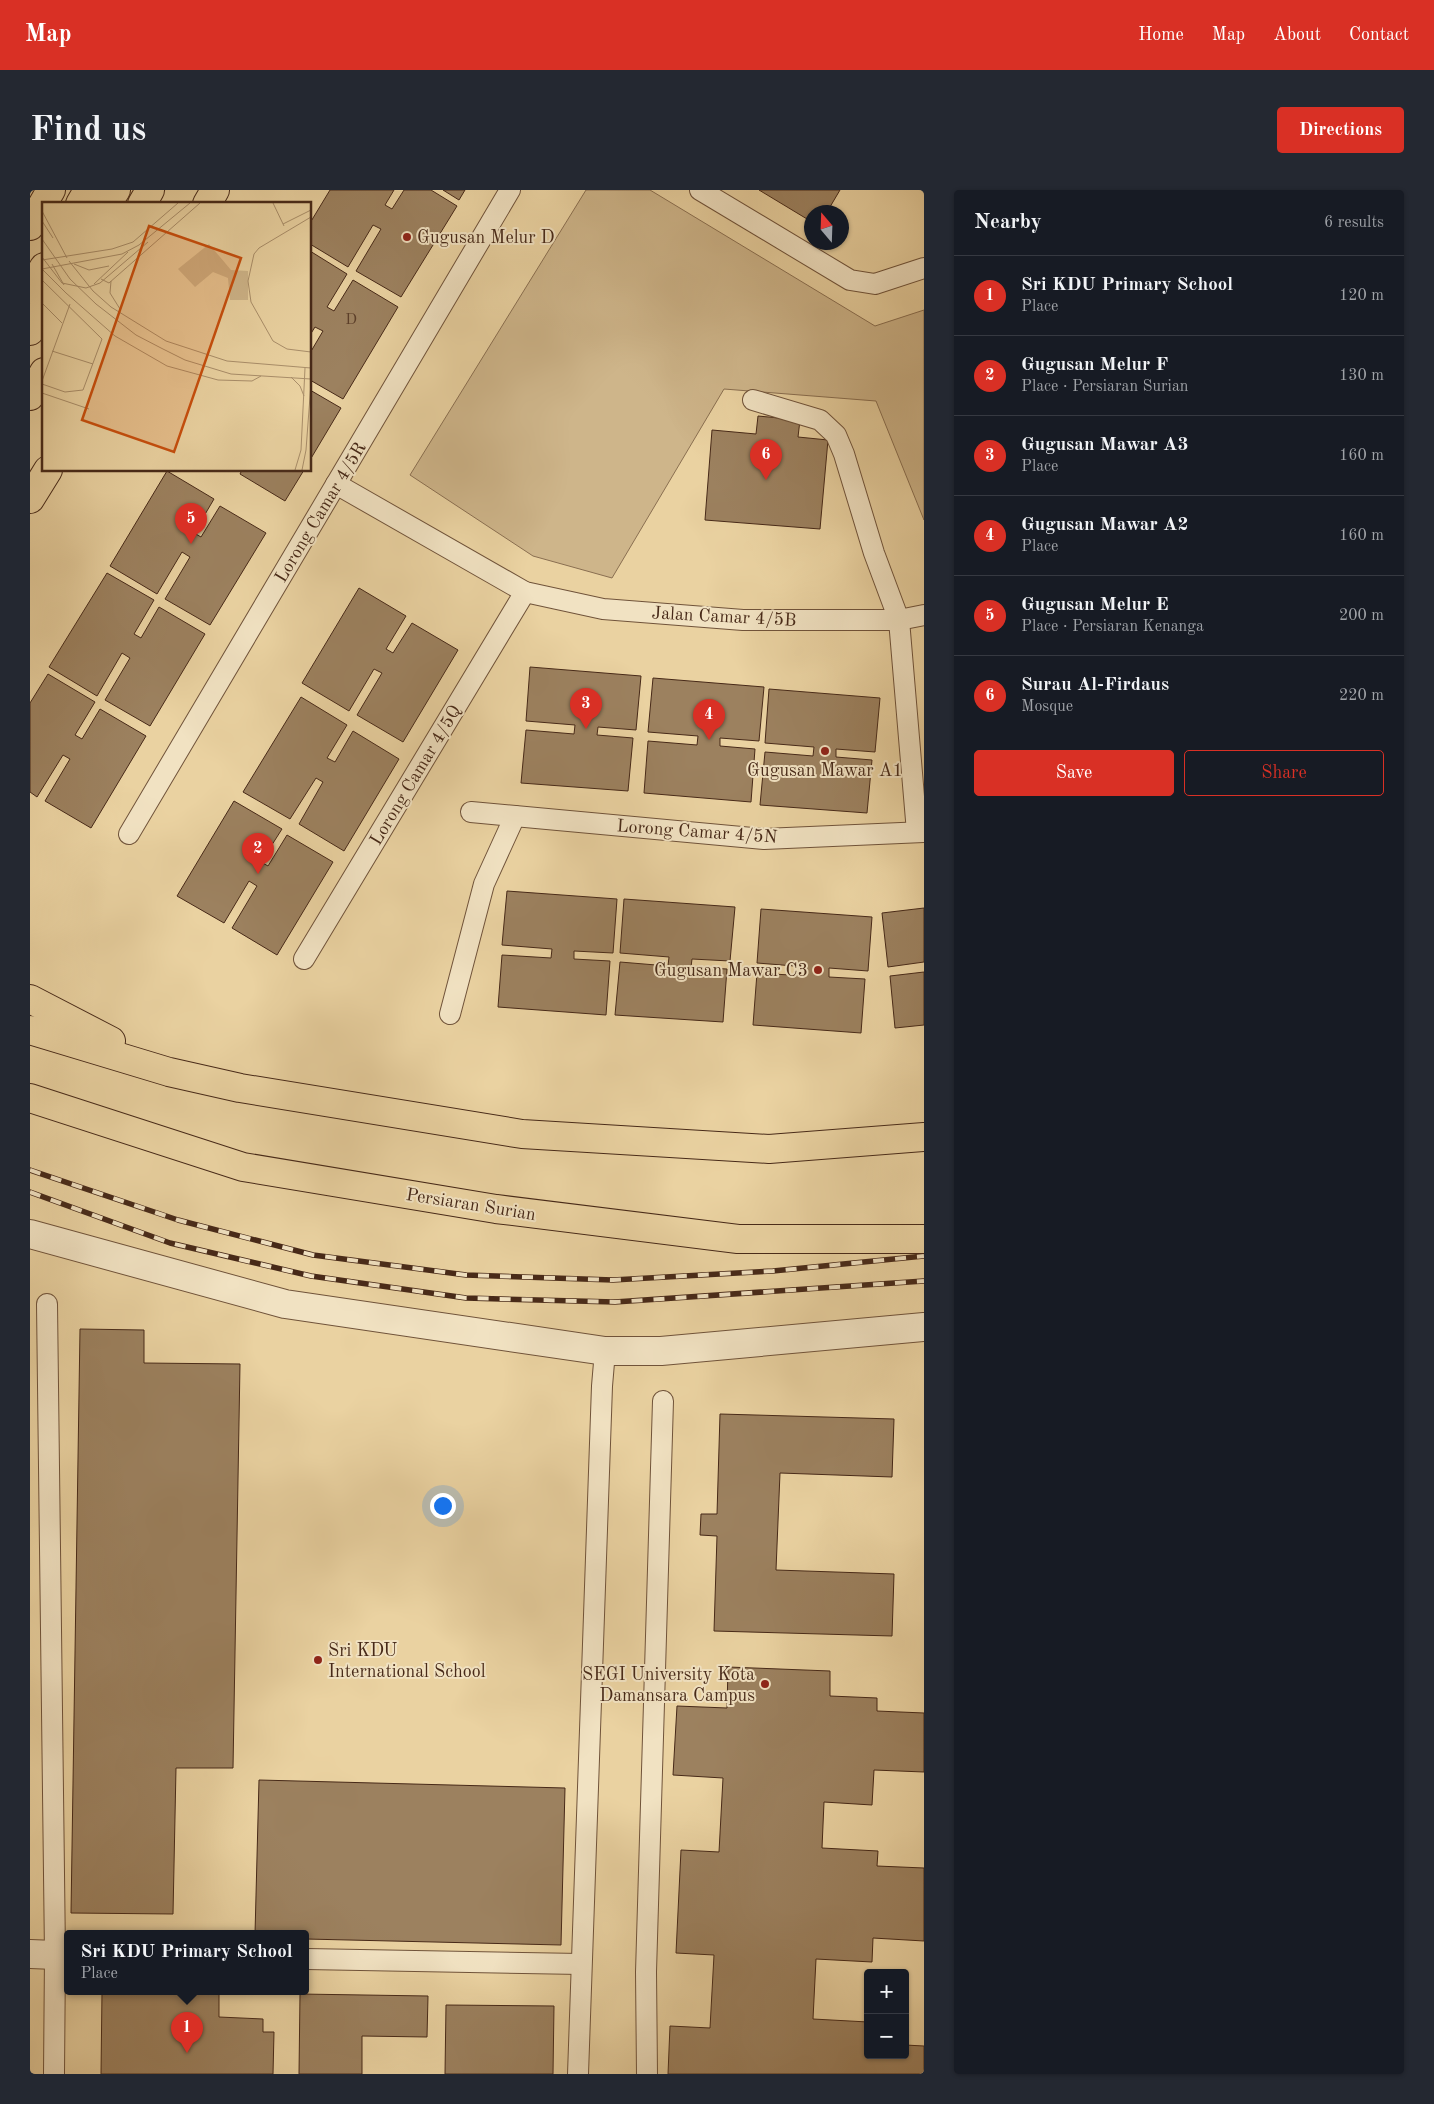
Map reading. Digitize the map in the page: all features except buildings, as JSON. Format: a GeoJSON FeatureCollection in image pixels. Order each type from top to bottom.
{"type":"FeatureCollection","features":[{"type":"Feature","properties":{"kind":"main road"},"geometry":{"type":"LineString","coordinates":[[43,202],[50,190]]}},
{"type":"Feature","properties":{"kind":"main road"},"geometry":{"type":"LineString","coordinates":[[81,202],[88,190]]}},
{"type":"Feature","properties":{"kind":"main road"},"geometry":{"type":"LineString","coordinates":[[108,202],[116,190]]}},
{"type":"Feature","properties":{"kind":"main road"},"geometry":{"type":"LineString","coordinates":[[143,202],[150,190]]}},
{"type":"Feature","properties":{"kind":"main road"},"geometry":{"type":"LineString","coordinates":[[208,202],[215,190]]}},
{"type":"Feature","properties":{"kind":"main road"},"geometry":{"type":"LineString","coordinates":[[30,226],[42,204]]}},
{"type":"Feature","properties":{"kind":"main road"},"geometry":{"type":"LineString","coordinates":[[30,290],[42,270]]}},
{"type":"Feature","properties":{"kind":"main road"},"geometry":{"type":"LineString","coordinates":[[30,331],[42,311]]}},
{"type":"Feature","properties":{"kind":"main road"},"geometry":{"type":"LineString","coordinates":[[30,396],[42,375]]}},
{"type":"Feature","properties":{"kind":"main road"},"geometry":{"type":"LineString","coordinates":[[30,499],[47,471]]}},
{"type":"Feature","properties":{"kind":"main road"},"geometry":{"type":"LineString","coordinates":[[30,999],[169,1072]]}},
{"type":"Feature","properties":{"kind":"main road"},"geometry":{"type":"LineString","coordinates":[[30,1030],[169,1072],[240,1088],[522,1134],[769,1149],[924,1138]]}},
{"type":"Feature","properties":{"kind":"main road","name":"Persiaran Surian"},"geometry":{"type":"LineString","coordinates":[[30,1098],[243,1167],[496,1209],[738,1239],[924,1239]]}},
{"type":"Feature","properties":{"kind":"street"},"geometry":{"type":"LineString","coordinates":[[30,1234],[285,1304],[605,1351],[661,1350],[924,1327]]}},
{"type":"Feature","properties":{"kind":"lane","name":"Lorong Camar 4/5R"},"geometry":{"type":"LineString","coordinates":[[129,834],[510,190]]}},
{"type":"Feature","properties":{"kind":"lane"},"geometry":{"type":"LineString","coordinates":[[700,190],[850,280],[875,284],[924,268]]}},
{"type":"Feature","properties":{"kind":"lane"},"geometry":{"type":"LineString","coordinates":[[753,400],[820,420],[836,435],[844,454],[874,553],[899,620],[921,832]]}},
{"type":"Feature","properties":{"kind":"lane","name":"Jalan Camar 4/5B"},"geometry":{"type":"LineString","coordinates":[[336,484],[525,592],[603,609],[733,619],[899,620],[924,615]]}},
{"type":"Feature","properties":{"kind":"lane","name":"Lorong Camar 4/5Q"},"geometry":{"type":"LineString","coordinates":[[304,959],[525,592]]}},
{"type":"Feature","properties":{"kind":"lane","name":"Lorong Camar 4/5N"},"geometry":{"type":"LineString","coordinates":[[471,812],[764,839],[921,832]]}},
{"type":"Feature","properties":{"kind":"lane"},"geometry":{"type":"LineString","coordinates":[[450,1014],[484,884],[515,816]]}},
{"type":"Feature","properties":{"kind":"lane"},"geometry":{"type":"LineString","coordinates":[[47,1304],[51,1955],[54,2074]]}},
{"type":"Feature","properties":{"kind":"lane"},"geometry":{"type":"LineString","coordinates":[[578,2074],[602,1386],[605,1351]]}},
{"type":"Feature","properties":{"kind":"lane"},"geometry":{"type":"LineString","coordinates":[[647,2074],[646,1972],[663,1401]]}},
{"type":"Feature","properties":{"kind":"lane"},"geometry":{"type":"LineString","coordinates":[[309,1959],[581,1964]]}},
{"type":"Feature","properties":{"kind":"shaded area"},"geometry":{"type":"Polygon","coordinates":[[[586,190],[650,190],[875,326],[924,310],[924,520],[876,401],[724,389],[612,578],[533,556],[410,475],[586,190]]]}},
{"type":"Feature","properties":{"kind":"railway"},"geometry":{"type":"LineString","coordinates":[[30,1170],[178,1220],[313,1255],[466,1275],[613,1280],[773,1271],[924,1256]]}},
{"type":"Feature","properties":{"kind":"railway"},"geometry":{"type":"LineString","coordinates":[[30,1192],[170,1243],[311,1276],[466,1298],[615,1302],[924,1281]]}},
{"type":"Feature","properties":{"kind":"place","name":"Gugusan Melur D"},"geometry":{"type":"Point","coordinates":[407,237]}},
{"type":"Feature","properties":{"kind":"place","name":"Surau Al-Firdaus"},"geometry":{"type":"Point","coordinates":[766,480]}},
{"type":"Feature","properties":{"kind":"place","name":"Gugusan Melur E"},"geometry":{"type":"Point","coordinates":[191,544]}},
{"type":"Feature","properties":{"kind":"place","name":"Gugusan Mawar A3"},"geometry":{"type":"Point","coordinates":[586,729]}},
{"type":"Feature","properties":{"kind":"place","name":"Gugusan Mawar A2"},"geometry":{"type":"Point","coordinates":[709,740]}},
{"type":"Feature","properties":{"kind":"place","name":"Gugusan Mawar A1"},"geometry":{"type":"Point","coordinates":[825,751]}},
{"type":"Feature","properties":{"kind":"place","name":"Gugusan Melur F"},"geometry":{"type":"Point","coordinates":[258,874]}},
{"type":"Feature","properties":{"kind":"place","name":"Gugusan Mawar C3"},"geometry":{"type":"Point","coordinates":[818,970]}},
{"type":"Feature","properties":{"kind":"place","name":"Sri KDU International School"},"geometry":{"type":"Point","coordinates":[318,1660]}},
{"type":"Feature","properties":{"kind":"place","name":"SEGI University Kota Damansara Campus"},"geometry":{"type":"Point","coordinates":[765,1684]}},
{"type":"Feature","properties":{"kind":"place","name":"Sri KDU Primary School"},"geometry":{"type":"Point","coordinates":[187,2053]}}]}
